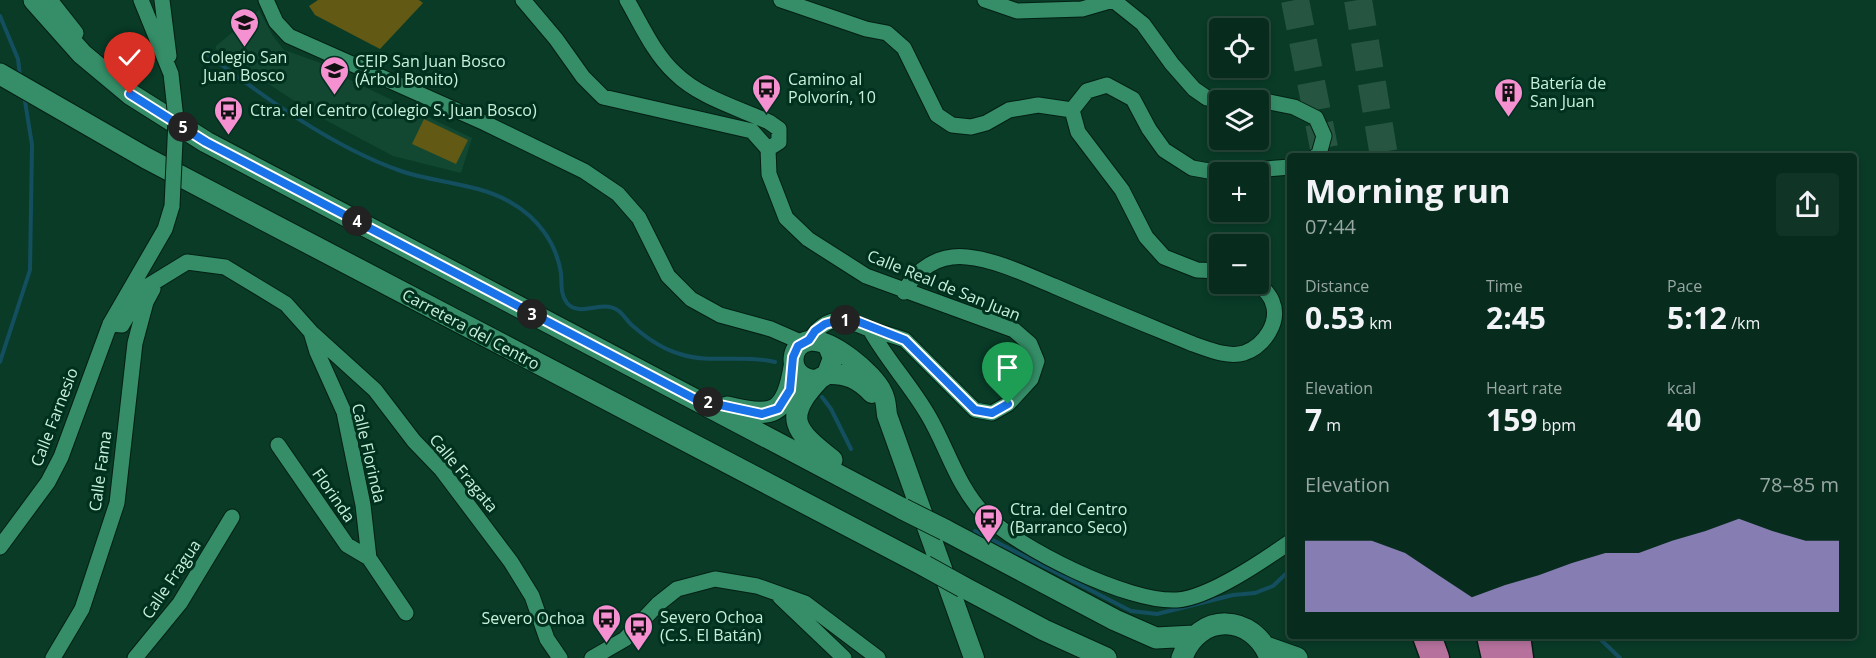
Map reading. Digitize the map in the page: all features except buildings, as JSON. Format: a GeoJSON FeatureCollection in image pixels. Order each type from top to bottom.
{"type":"FeatureCollection","features":[{"type":"Feature","properties":{"kind":"highway"},"geometry":{"type":"LineString","coordinates":[[1428,639],[1435,658]]}},
{"type":"Feature","properties":{"kind":"highway"},"geometry":{"type":"LineString","coordinates":[[1492,639],[1496,658]]}},
{"type":"Feature","properties":{"kind":"highway"},"geometry":{"type":"LineString","coordinates":[[1516,639],[1519,658]]}},
{"type":"Feature","properties":{"kind":"main road"},"geometry":{"type":"LineString","coordinates":[[34,0],[82,54],[130,94],[206,142],[870,489],[903,509],[1115,620],[1156,638],[1194,636],[1219,624],[1232,624],[1246,628],[1268,652],[1298,658]]}},
{"type":"Feature","properties":{"kind":"main road","name":"Carretera del Centro"},"geometry":{"type":"LineString","coordinates":[[0,74],[156,164],[1044,630],[1104,658]]}},
{"type":"Feature","properties":{"kind":"main road"},"geometry":{"type":"LineString","coordinates":[[697,400],[762,414],[778,409],[809,350]]}},
{"type":"Feature","properties":{"kind":"main road"},"geometry":{"type":"LineString","coordinates":[[823,377],[803,396],[797,415],[800,432],[870,489]]}},
{"type":"Feature","properties":{"kind":"main road"},"geometry":{"type":"LineString","coordinates":[[1182,658],[1194,636]]}},
{"type":"Feature","properties":{"kind":"street"},"geometry":{"type":"LineString","coordinates":[[50,0],[130,94]]}},
{"type":"Feature","properties":{"kind":"street"},"geometry":{"type":"LineString","coordinates":[[141,0],[171,74]]}},
{"type":"Feature","properties":{"kind":"street","name":"Calle Farnesio"},"geometry":{"type":"LineString","coordinates":[[0,547],[48,482],[61,457],[110,324],[165,230],[172,206],[176,118],[162,0]]}},
{"type":"Feature","properties":{"kind":"street"},"geometry":{"type":"LineString","coordinates":[[266,0],[276,22],[289,36],[475,118],[584,171],[618,194],[639,218],[668,276],[691,299],[720,315],[771,329],[809,350],[833,358],[823,377]]}},
{"type":"Feature","properties":{"kind":"street"},"geometry":{"type":"LineString","coordinates":[[523,0],[556,39],[583,77],[603,97],[752,131],[768,150],[779,142],[779,129],[769,122],[696,89],[674,73],[653,44],[627,0]]}},
{"type":"Feature","properties":{"kind":"street"},"geometry":{"type":"LineString","coordinates":[[781,0],[866,29],[887,33],[904,48],[937,115],[952,125],[971,127],[986,123],[1009,110],[1038,105],[1072,110]]}},
{"type":"Feature","properties":{"kind":"street"},"geometry":{"type":"LineString","coordinates":[[985,0],[1017,11],[1082,9],[1113,0],[1143,24],[1172,64],[1194,89],[1207,98],[1259,100],[1294,107],[1316,118],[1324,136],[1319,153]]}},
{"type":"Feature","properties":{"kind":"street"},"geometry":{"type":"LineString","coordinates":[[1072,110],[1087,91],[1107,85],[1133,99],[1149,129],[1164,150],[1192,168],[1209,171]]}},
{"type":"Feature","properties":{"kind":"street"},"geometry":{"type":"LineString","coordinates":[[1072,110],[1078,132],[1122,190],[1146,237],[1164,257],[1197,270],[1209,271]]}},
{"type":"Feature","properties":{"kind":"street","name":"Calle Real de San Juan"},"geometry":{"type":"LineString","coordinates":[[768,150],[769,174],[786,218],[808,239],[866,276],[904,292],[1014,330],[1030,344],[1038,361],[1031,379],[1008,404],[992,413],[975,410],[905,340],[849,320],[834,319],[815,331],[809,350]]}},
{"type":"Feature","properties":{"kind":"street"},"geometry":{"type":"LineString","coordinates":[[1269,169],[1287,167]]}},
{"type":"Feature","properties":{"kind":"street"},"geometry":{"type":"LineString","coordinates":[[904,292],[913,275],[927,265],[947,258],[967,256],[1011,269],[1193,344],[1220,352],[1243,353],[1264,340],[1275,320],[1272,302],[1266,294]]}},
{"type":"Feature","properties":{"kind":"street","name":"Calle Florinda"},"geometry":{"type":"LineString","coordinates":[[110,324],[122,325],[143,289],[187,262],[225,267],[286,304],[311,332],[317,352],[344,412],[363,505],[369,558],[406,613]]}},
{"type":"Feature","properties":{"kind":"street","name":"Calle Fama"},"geometry":{"type":"LineString","coordinates":[[53,658],[82,609],[117,503],[135,343],[146,302],[158,281]]}},
{"type":"Feature","properties":{"kind":"street"},"geometry":{"type":"LineString","coordinates":[[868,328],[929,416],[953,468],[982,512],[1006,534],[1095,580],[1141,597],[1178,600],[1203,592],[1258,565],[1287,544]]}},
{"type":"Feature","properties":{"kind":"street","name":"Calle Fragata"},"geometry":{"type":"LineString","coordinates":[[311,332],[375,390],[414,441],[448,479],[511,562],[532,596],[547,639],[560,658]]}},
{"type":"Feature","properties":{"kind":"street"},"geometry":{"type":"LineString","coordinates":[[809,350],[800,375],[808,380],[838,374],[863,383],[887,415]]}},
{"type":"Feature","properties":{"kind":"street"},"geometry":{"type":"LineString","coordinates":[[809,350],[860,366],[874,379],[883,393],[887,415],[974,658]]}},
{"type":"Feature","properties":{"kind":"street","name":"Florinda"},"geometry":{"type":"LineString","coordinates":[[278,445],[347,545],[369,558]]}},
{"type":"Feature","properties":{"kind":"street","name":"Calle Fragua"},"geometry":{"type":"LineString","coordinates":[[135,658],[180,603],[232,517]]}},
{"type":"Feature","properties":{"kind":"street"},"geometry":{"type":"LineString","coordinates":[[0,529],[16,525]]}},
{"type":"Feature","properties":{"kind":"street"},"geometry":{"type":"LineString","coordinates":[[616,658],[626,639],[658,604],[677,589],[692,583],[715,579],[738,581],[805,603],[878,658]]}},
{"type":"Feature","properties":{"kind":"street"},"geometry":{"type":"LineString","coordinates":[[775,593],[844,658]]}},
{"type":"Feature","properties":{"kind":"street"},"geometry":{"type":"LineString","coordinates":[[592,658],[626,639]]}},
{"type":"Feature","properties":{"kind":"shaded area"},"geometry":{"type":"Polygon","coordinates":[[[318,0],[419,0],[423,3],[380,49],[315,15],[309,6],[318,0]]]}},
{"type":"Feature","properties":{"kind":"shaded area","name":"CEIP San Juan Bosco (Árbol Bonito)"},"geometry":{"type":"Polygon","coordinates":[[[259,10],[273,36],[284,50],[329,66],[328,69],[472,138],[461,173],[393,156],[314,114],[216,49],[216,46],[259,10]]]}},
{"type":"Feature","properties":{"kind":"shaded area"},"geometry":{"type":"Polygon","coordinates":[[[424,119],[468,140],[456,164],[412,144],[424,119]]]}},
{"type":"Feature","properties":{"kind":"waterway"},"geometry":{"type":"LineString","coordinates":[[0,16],[18,59],[20,76]]}},
{"type":"Feature","properties":{"kind":"waterway"},"geometry":{"type":"LineString","coordinates":[[207,54],[275,104],[350,149],[401,171],[484,191],[520,208],[537,223],[550,241],[561,273],[563,296],[571,307],[577,309],[605,306],[614,308],[650,339],[667,349],[691,357],[775,362]]}},
{"type":"Feature","properties":{"kind":"waterway"},"geometry":{"type":"LineString","coordinates":[[0,362],[30,270],[32,145],[24,95]]}},
{"type":"Feature","properties":{"kind":"waterway"},"geometry":{"type":"LineString","coordinates":[[822,397],[831,409],[851,449]]}},
{"type":"Feature","properties":{"kind":"waterway"},"geometry":{"type":"LineString","coordinates":[[975,531],[1131,611],[1157,614],[1233,595],[1255,593],[1273,586],[1287,573]]}},
{"type":"Feature","properties":{"kind":"waterway"},"geometry":{"type":"LineString","coordinates":[[1600,639],[1620,658]]}},
{"type":"Feature","properties":{"kind":"tunnel"},"geometry":{"type":"LineString","coordinates":[[1295,0],[1324,148]]}},
{"type":"Feature","properties":{"kind":"tunnel"},"geometry":{"type":"LineString","coordinates":[[1358,0],[1384,153]]}},
{"type":"Feature","properties":{"kind":"place","name":"Colegio San Juan Bosco"},"geometry":{"type":"Point","coordinates":[244,48]}},
{"type":"Feature","properties":{"kind":"place","name":"CEIP San Juan Bosco (Árbol Bonito)"},"geometry":{"type":"Point","coordinates":[334,96]}},
{"type":"Feature","properties":{"kind":"place","name":"Camino al Polvorín, 10"},"geometry":{"type":"Point","coordinates":[767,114]}},
{"type":"Feature","properties":{"kind":"place","name":"Batería de San Juan"},"geometry":{"type":"Point","coordinates":[1509,118]}},
{"type":"Feature","properties":{"kind":"place","name":"Ctra. del Centro (colegio S. Juan Bosco)"},"geometry":{"type":"Point","coordinates":[229,136]}},
{"type":"Feature","properties":{"kind":"place","name":"Ctra. del Centro (Barranco Seco)"},"geometry":{"type":"Point","coordinates":[989,544]}},
{"type":"Feature","properties":{"kind":"place","name":"Severo Ochoa"},"geometry":{"type":"Point","coordinates":[606,644]}},
{"type":"Feature","properties":{"kind":"place","name":"Severo Ochoa (C.S. El Batán)"},"geometry":{"type":"Point","coordinates":[639,652]}},
{"type":"Feature","properties":{"kind":"route"},"geometry":{"type":"LineString","coordinates":[[130,94],[206,142],[697,400],[762,414],[778,409],[790,390],[794,367],[793,357],[798,346],[809,340],[815,331],[825,324],[834,319],[842,319],[859,322],[868,328],[905,340],[954,392],[975,410],[992,413],[1008,404]]}}]}
